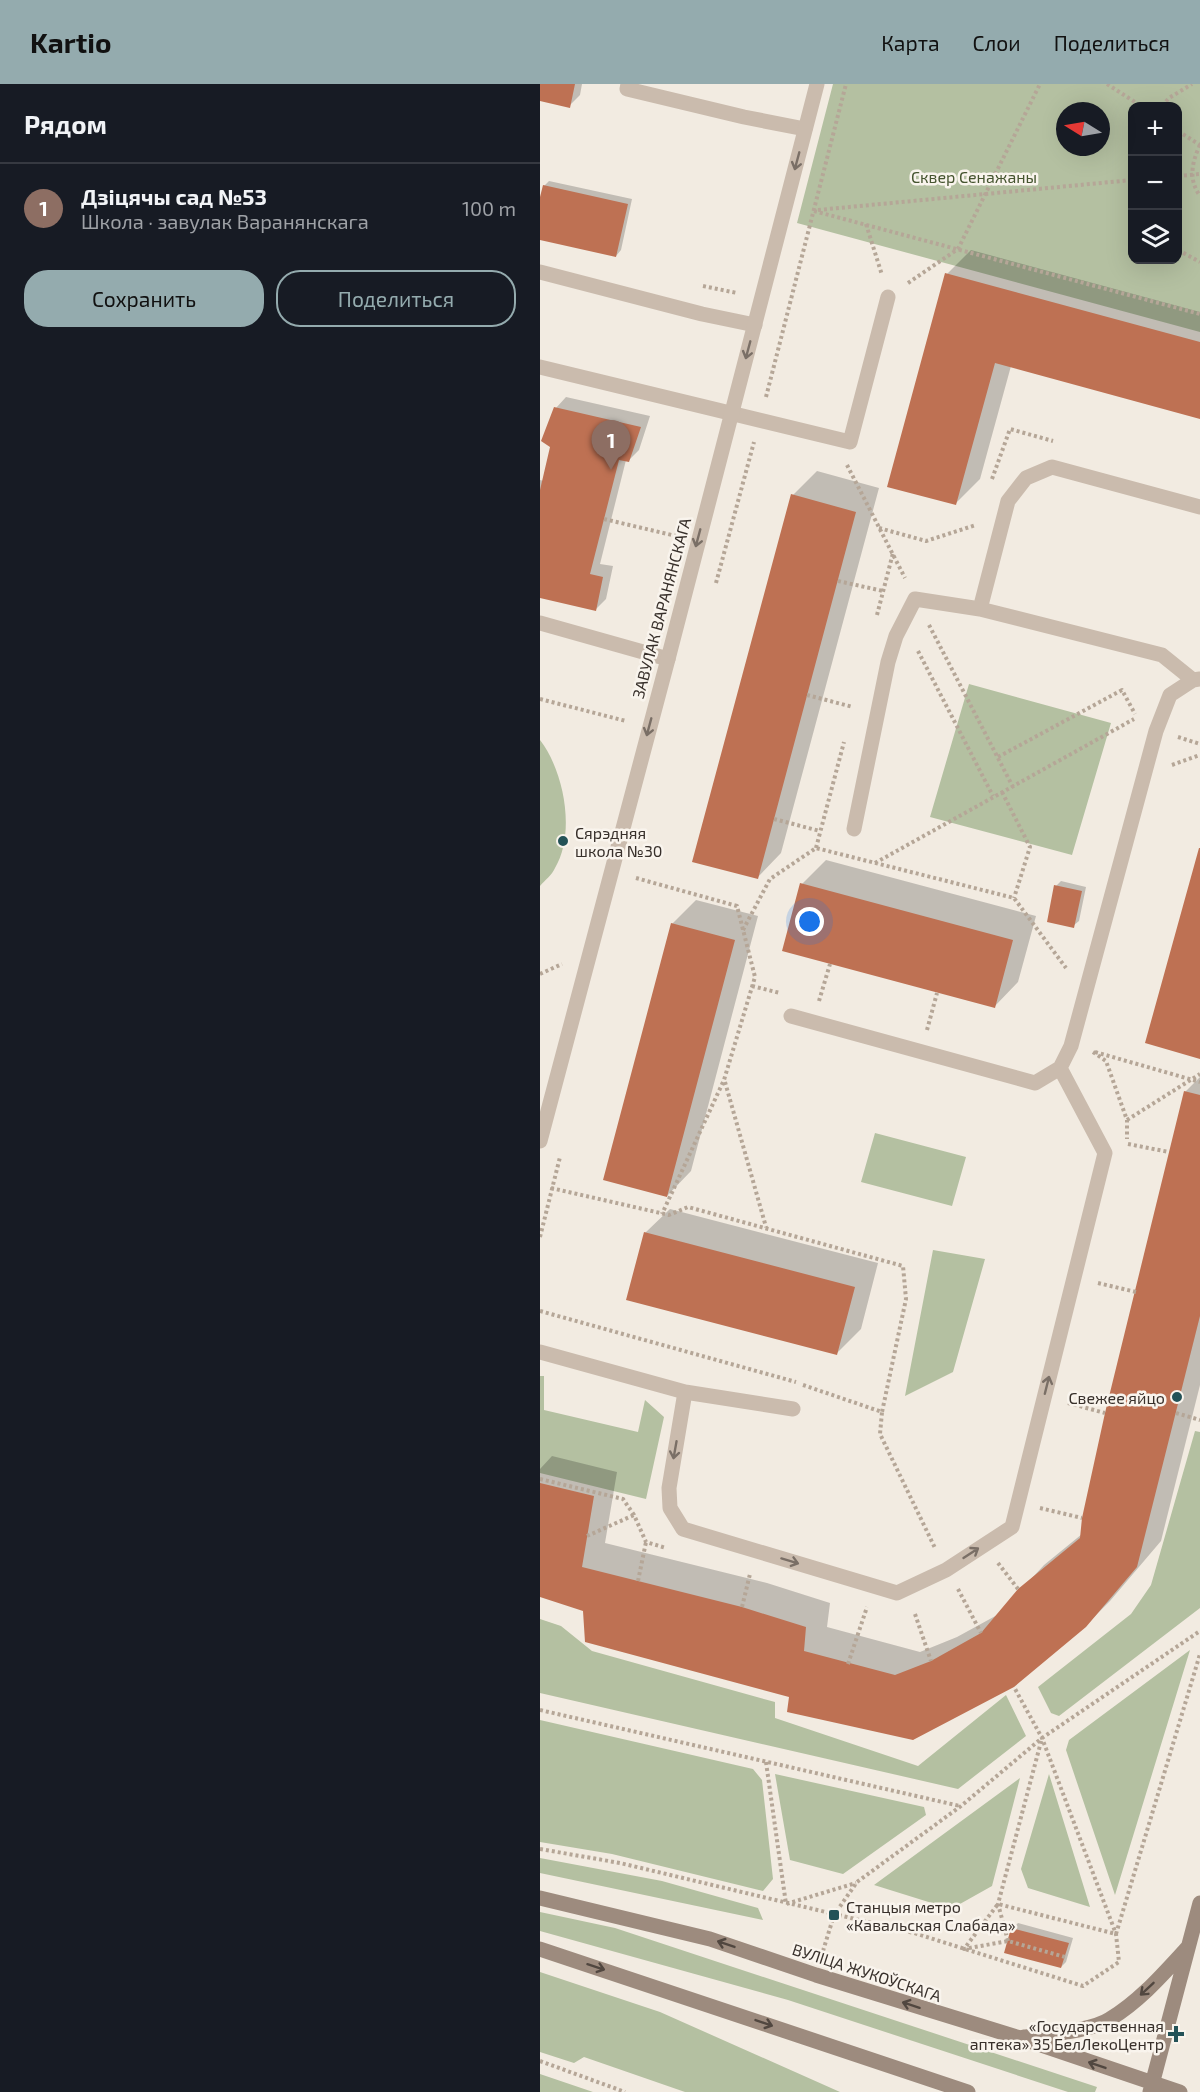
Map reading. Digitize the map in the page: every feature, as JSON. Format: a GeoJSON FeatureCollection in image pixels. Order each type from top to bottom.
{"type":"FeatureCollection","features":[{"type":"Feature","properties":{"kind":"main road","name":"ВУЛІЦА ЖУКОЎСКАГА"},"geometry":{"type":"LineString","coordinates":[[540,1898],[710,1939],[816,1975],[1020,2038],[1151,2088],[1180,2092]]}},
{"type":"Feature","properties":{"kind":"main road"},"geometry":{"type":"LineString","coordinates":[[1151,2088],[1200,1903]]}},
{"type":"Feature","properties":{"kind":"main road"},"geometry":{"type":"LineString","coordinates":[[1020,2038],[1062,2033],[1108,2021],[1145,1992],[1188,1947]]}},
{"type":"Feature","properties":{"kind":"main road"},"geometry":{"type":"LineString","coordinates":[[540,1949],[968,2092]]}},
{"type":"Feature","properties":{"kind":"street"},"geometry":{"type":"LineString","coordinates":[[628,84],[627,89],[744,117],[806,129]]}},
{"type":"Feature","properties":{"kind":"street","name":"ЗАВУЛАК ВАРАНЯНСКАГА"},"geometry":{"type":"LineString","coordinates":[[540,1141],[817,84]]}},
{"type":"Feature","properties":{"kind":"street"},"geometry":{"type":"LineString","coordinates":[[540,272],[702,314],[755,325]]}},
{"type":"Feature","properties":{"kind":"street"},"geometry":{"type":"LineString","coordinates":[[540,368],[850,442],[888,297]]}},
{"type":"Feature","properties":{"kind":"street"},"geometry":{"type":"LineString","coordinates":[[980,609],[1008,501],[1026,477],[1052,466],[1200,507]]}},
{"type":"Feature","properties":{"kind":"street"},"geometry":{"type":"LineString","coordinates":[[791,1016],[1035,1083],[1060,1068],[1071,1046],[1156,731],[1170,695],[1197,680],[1162,655],[980,609],[915,599],[896,636],[888,662],[854,829]]}},
{"type":"Feature","properties":{"kind":"street"},"geometry":{"type":"LineString","coordinates":[[540,624],[668,659]]}},
{"type":"Feature","properties":{"kind":"street"},"geometry":{"type":"LineString","coordinates":[[685,1392],[669,1488],[670,1508],[683,1529],[897,1593],[946,1570],[1012,1527],[1105,1153],[1060,1068]]}},
{"type":"Feature","properties":{"kind":"street"},"geometry":{"type":"LineString","coordinates":[[540,1352],[685,1392],[793,1409]]}},
{"type":"Feature","properties":{"kind":"path"},"geometry":{"type":"LineString","coordinates":[[866,224],[888,297],[958,249],[1040,84]]}},
{"type":"Feature","properties":{"kind":"path"},"geometry":{"type":"LineString","coordinates":[[1107,84],[1135,102]]}},
{"type":"Feature","properties":{"kind":"path"},"geometry":{"type":"LineString","coordinates":[[1166,102],[1192,84]]}},
{"type":"Feature","properties":{"kind":"path"},"geometry":{"type":"LineString","coordinates":[[1182,133],[1200,145],[1192,161],[1192,174],[1200,196]]}},
{"type":"Feature","properties":{"kind":"path"},"geometry":{"type":"LineString","coordinates":[[1182,175],[1200,174]]}},
{"type":"Feature","properties":{"kind":"path"},"geometry":{"type":"LineString","coordinates":[[1128,180],[814,210],[1200,314]]}},
{"type":"Feature","properties":{"kind":"path"},"geometry":{"type":"LineString","coordinates":[[1182,252],[1200,262]]}},
{"type":"Feature","properties":{"kind":"path"},"geometry":{"type":"LineString","coordinates":[[604,519],[697,542]]}},
{"type":"Feature","properties":{"kind":"path"},"geometry":{"type":"LineString","coordinates":[[838,581],[883,591]]}},
{"type":"Feature","properties":{"kind":"path"},"geometry":{"type":"LineString","coordinates":[[919,630],[929,625]]}},
{"type":"Feature","properties":{"kind":"path"},"geometry":{"type":"LineString","coordinates":[[915,644],[994,796]]}},
{"type":"Feature","properties":{"kind":"path"},"geometry":{"type":"LineString","coordinates":[[875,863],[1137,717],[1122,690],[998,757]]}},
{"type":"Feature","properties":{"kind":"path"},"geometry":{"type":"LineString","coordinates":[[807,694],[853,707]]}},
{"type":"Feature","properties":{"kind":"path"},"geometry":{"type":"LineString","coordinates":[[540,699],[649,727]]}},
{"type":"Feature","properties":{"kind":"path"},"geometry":{"type":"LineString","coordinates":[[1163,769],[1200,754]]}},
{"type":"Feature","properties":{"kind":"path"},"geometry":{"type":"LineString","coordinates":[[1002,792],[1030,847],[1014,898]]}},
{"type":"Feature","properties":{"kind":"path"},"geometry":{"type":"LineString","coordinates":[[774,819],[820,831]]}},
{"type":"Feature","properties":{"kind":"path"},"geometry":{"type":"LineString","coordinates":[[743,930],[770,879],[816,848],[1014,898],[1071,973]]}},
{"type":"Feature","properties":{"kind":"path"},"geometry":{"type":"LineString","coordinates":[[636,878],[737,906],[755,977],[724,1080],[662,1214]]}},
{"type":"Feature","properties":{"kind":"path"},"geometry":{"type":"LineString","coordinates":[[829,1006],[818,1003],[830,964]]}},
{"type":"Feature","properties":{"kind":"path"},"geometry":{"type":"LineString","coordinates":[[752,986],[785,994]]}},
{"type":"Feature","properties":{"kind":"path"},"geometry":{"type":"LineString","coordinates":[[926,1032],[937,993]]}},
{"type":"Feature","properties":{"kind":"path"},"geometry":{"type":"LineString","coordinates":[[1169,1152],[1128,1144],[1127,1120],[1107,1061],[1090,1050],[1200,1082]]}},
{"type":"Feature","properties":{"kind":"path"},"geometry":{"type":"LineString","coordinates":[[1127,1120],[1200,1074]]}},
{"type":"Feature","properties":{"kind":"path"},"geometry":{"type":"LineString","coordinates":[[724,1080],[766,1228]]}},
{"type":"Feature","properties":{"kind":"path"},"geometry":{"type":"LineString","coordinates":[[551,1188],[669,1215],[688,1207],[903,1266],[906,1299],[882,1412]]}},
{"type":"Feature","properties":{"kind":"path"},"geometry":{"type":"LineString","coordinates":[[1092,1281],[1136,1292]]}},
{"type":"Feature","properties":{"kind":"path"},"geometry":{"type":"LineString","coordinates":[[1061,1401],[1105,1413]]}},
{"type":"Feature","properties":{"kind":"path"},"geometry":{"type":"LineString","coordinates":[[1176,1413],[1200,1420]]}},
{"type":"Feature","properties":{"kind":"path"},"geometry":{"type":"LineString","coordinates":[[540,1479],[623,1499],[634,1515],[646,1542],[638,1581]]}},
{"type":"Feature","properties":{"kind":"path"},"geometry":{"type":"LineString","coordinates":[[1036,1507],[1082,1518]]}},
{"type":"Feature","properties":{"kind":"path"},"geometry":{"type":"LineString","coordinates":[[587,1536],[634,1515]]}},
{"type":"Feature","properties":{"kind":"path"},"geometry":{"type":"LineString","coordinates":[[646,1542],[667,1548]]}},
{"type":"Feature","properties":{"kind":"path"},"geometry":{"type":"LineString","coordinates":[[1005,1556],[997,1562],[1018,1589]]}},
{"type":"Feature","properties":{"kind":"path"},"geometry":{"type":"LineString","coordinates":[[740,1571],[750,1574],[742,1607]]}},
{"type":"Feature","properties":{"kind":"path"},"geometry":{"type":"LineString","coordinates":[[949,1593],[958,1588],[981,1634]]}},
{"type":"Feature","properties":{"kind":"path"},"geometry":{"type":"LineString","coordinates":[[856,1604],[876,1608]]}},
{"type":"Feature","properties":{"kind":"path"},"geometry":{"type":"LineString","coordinates":[[848,1664],[867,1606]]}},
{"type":"Feature","properties":{"kind":"path"},"geometry":{"type":"LineString","coordinates":[[905,1613],[915,1614],[923,1609]]}},
{"type":"Feature","properties":{"kind":"path"},"geometry":{"type":"LineString","coordinates":[[915,1614],[931,1661]]}},
{"type":"Feature","properties":{"kind":"path"},"geometry":{"type":"LineString","coordinates":[[786,1904],[857,1882],[961,1806],[1042,1738],[1200,1631]]}},
{"type":"Feature","properties":{"kind":"path"},"geometry":{"type":"LineString","coordinates":[[1116,1934],[1200,1654]]}},
{"type":"Feature","properties":{"kind":"path"},"geometry":{"type":"LineString","coordinates":[[540,1849],[620,1863],[914,1933],[1083,1986],[1119,1962],[1116,1934],[1042,1738],[1014,1687]]}},
{"type":"Feature","properties":{"kind":"path"},"geometry":{"type":"LineString","coordinates":[[540,1710],[961,1806]]}},
{"type":"Feature","properties":{"kind":"path"},"geometry":{"type":"LineString","coordinates":[[964,1948],[999,1904],[1042,1738]]}},
{"type":"Feature","properties":{"kind":"path"},"geometry":{"type":"LineString","coordinates":[[766,1762],[786,1904]]}},
{"type":"Feature","properties":{"kind":"path"},"geometry":{"type":"LineString","coordinates":[[816,1975],[834,1915],[857,1882]]}},
{"type":"Feature","properties":{"kind":"path"},"geometry":{"type":"LineString","coordinates":[[999,1904],[1116,1934]]}},
{"type":"Feature","properties":{"kind":"path"},"geometry":{"type":"LineString","coordinates":[[999,1904],[1008,1941]]}},
{"type":"Feature","properties":{"kind":"path"},"geometry":{"type":"LineString","coordinates":[[964,1948],[1008,1941],[1065,1957]]}},
{"type":"Feature","properties":{"kind":"path"},"geometry":{"type":"LineString","coordinates":[[540,2061],[626,2092]]}},
{"type":"Feature","properties":{"kind":"green space","name":"Сквер Сенажаны"},"geometry":{"type":"Polygon","coordinates":[[[833,84],[1200,84],[1200,332],[797,223],[833,84]]]}},
{"type":"Feature","properties":{"kind":"green space"},"geometry":{"type":"Polygon","coordinates":[[[969,684],[1111,723],[1072,855],[930,817],[969,684]]]}},
{"type":"Feature","properties":{"kind":"green space"},"geometry":{"type":"Polygon","coordinates":[[[540,740],[561,785],[566,820],[561,854],[554,871],[540,886],[540,740]]]}},
{"type":"Feature","properties":{"kind":"green space"},"geometry":{"type":"Polygon","coordinates":[[[875,1133],[966,1157],[952,1206],[861,1182],[875,1133]]]}},
{"type":"Feature","properties":{"kind":"green space"},"geometry":{"type":"Polygon","coordinates":[[[933,1250],[985,1259],[953,1372],[905,1396],[933,1250]]]}},
{"type":"Feature","properties":{"kind":"green space"},"geometry":{"type":"Polygon","coordinates":[[[540,1376],[544,1376],[544,1410],[638,1432],[645,1400],[664,1417],[646,1499],[540,1473],[540,1376]]]}},
{"type":"Feature","properties":{"kind":"green space"},"geometry":{"type":"Polygon","coordinates":[[[1195,1431],[1200,1432],[1200,1608],[1059,1716],[1051,1713],[1038,1687],[1131,1614],[1151,1585],[1195,1431]]]}},
{"type":"Feature","properties":{"kind":"green space"},"geometry":{"type":"Polygon","coordinates":[[[540,1619],[561,1626],[592,1651],[775,1702],[775,1718],[918,1766],[1006,1695],[1026,1736],[958,1789],[540,1693],[540,1619]]]}},
{"type":"Feature","properties":{"kind":"green space"},"geometry":{"type":"Polygon","coordinates":[[[1190,1650],[1115,1895],[1066,1750],[1069,1740],[1190,1650]]]}},
{"type":"Feature","properties":{"kind":"green space"},"geometry":{"type":"Polygon","coordinates":[[[540,1720],[753,1769],[762,1780],[773,1879],[763,1891],[612,1854],[540,1842],[540,1720]]]}},
{"type":"Feature","properties":{"kind":"green space"},"geometry":{"type":"Polygon","coordinates":[[[775,1774],[924,1807],[926,1815],[843,1874],[790,1860],[775,1774]]]}},
{"type":"Feature","properties":{"kind":"green space"},"geometry":{"type":"Polygon","coordinates":[[[1049,1774],[1090,1907],[1028,1888],[1021,1869],[1049,1774]]]}},
{"type":"Feature","properties":{"kind":"green space"},"geometry":{"type":"Polygon","coordinates":[[[1020,1778],[992,1886],[951,1909],[874,1885],[1020,1778]]]}},
{"type":"Feature","properties":{"kind":"green space"},"geometry":{"type":"Polygon","coordinates":[[[540,1858],[662,1881],[758,1908],[763,1920],[540,1873],[540,1858]]]}},
{"type":"Feature","properties":{"kind":"green space"},"geometry":{"type":"Polygon","coordinates":[[[540,1912],[615,1928],[1097,2087],[1095,2092],[1068,2092],[788,2000],[540,1931],[540,1912]]]}},
{"type":"Feature","properties":{"kind":"green space"},"geometry":{"type":"Polygon","coordinates":[[[540,1972],[660,2012],[840,2092],[685,2092],[584,2057],[574,2063],[540,2052],[540,1972]]]}},
{"type":"Feature","properties":{"kind":"green space"},"geometry":{"type":"Polygon","coordinates":[[[540,2074],[593,2092],[540,2092],[540,2074]]]}},
{"type":"Feature","properties":{"kind":"building"},"geometry":{"type":"Polygon","coordinates":[[[540,84],[575,84],[570,108],[540,101],[540,84]]]}},
{"type":"Feature","properties":{"kind":"building"},"geometry":{"type":"Polygon","coordinates":[[[543,185],[628,204],[616,257],[540,240],[540,197],[543,185]]]}},
{"type":"Feature","properties":{"kind":"building"},"geometry":{"type":"Polygon","coordinates":[[[945,273],[1200,342],[1200,419],[995,363],[956,505],[887,487],[945,273]]]}},
{"type":"Feature","properties":{"kind":"building"},"geometry":{"type":"Polygon","coordinates":[[[554,407],[641,427],[629,462],[619,460],[590,574],[603,577],[596,611],[540,598],[540,490],[550,447],[541,441],[554,407]]]}},
{"type":"Feature","properties":{"kind":"building"},"geometry":{"type":"Polygon","coordinates":[[[791,494],[856,512],[758,879],[692,862],[791,494]]]}},
{"type":"Feature","properties":{"kind":"building"},"geometry":{"type":"Polygon","coordinates":[[[1200,848],[1200,1059],[1145,1043],[1200,848]]]}},
{"type":"Feature","properties":{"kind":"building"},"geometry":{"type":"Polygon","coordinates":[[[800,883],[1013,940],[995,1008],[782,951],[800,883]]]}},
{"type":"Feature","properties":{"kind":"building"},"geometry":{"type":"Polygon","coordinates":[[[1054,885],[1082,891],[1074,928],[1047,922],[1054,885]]]}},
{"type":"Feature","properties":{"kind":"building"},"geometry":{"type":"Polygon","coordinates":[[[671,923],[735,940],[667,1197],[603,1180],[671,923]]]}},
{"type":"Feature","properties":{"kind":"building"},"geometry":{"type":"Polygon","coordinates":[[[1184,1091],[1200,1095],[1200,1316],[1137,1567],[1086,1627],[1014,1687],[913,1740],[787,1712],[789,1697],[585,1642],[583,1611],[540,1597],[540,1483],[594,1496],[582,1567],[742,1607],[806,1627],[804,1651],[895,1675],[931,1661],[981,1633],[1018,1589],[1080,1538],[1082,1518],[1105,1413],[1184,1091]]]}},
{"type":"Feature","properties":{"kind":"building"},"geometry":{"type":"Polygon","coordinates":[[[644,1232],[855,1287],[837,1355],[626,1300],[644,1232]]]}},
{"type":"Feature","properties":{"kind":"building"},"geometry":{"type":"Polygon","coordinates":[[[1011,1928],[1069,1943],[1061,1968],[1004,1953],[1011,1928]]]}},
{"type":"Feature","properties":{"kind":"place","name":"Дзіцячы сад №53"},"geometry":{"type":"Point","coordinates":[611,470]}},
{"type":"Feature","properties":{"kind":"place","name":"Сярэдняя школа №30"},"geometry":{"type":"Point","coordinates":[563,841]}},
{"type":"Feature","properties":{"kind":"place","name":"Свежее яйцо"},"geometry":{"type":"Point","coordinates":[1177,1397]}},
{"type":"Feature","properties":{"kind":"place","name":"Станцыя метро «Кавальская Слабада»"},"geometry":{"type":"Point","coordinates":[834,1915]}},
{"type":"Feature","properties":{"kind":"place","name":"«Государственная аптека» 35 БелЛекоЦентр"},"geometry":{"type":"Point","coordinates":[1176,2034]}}]}
